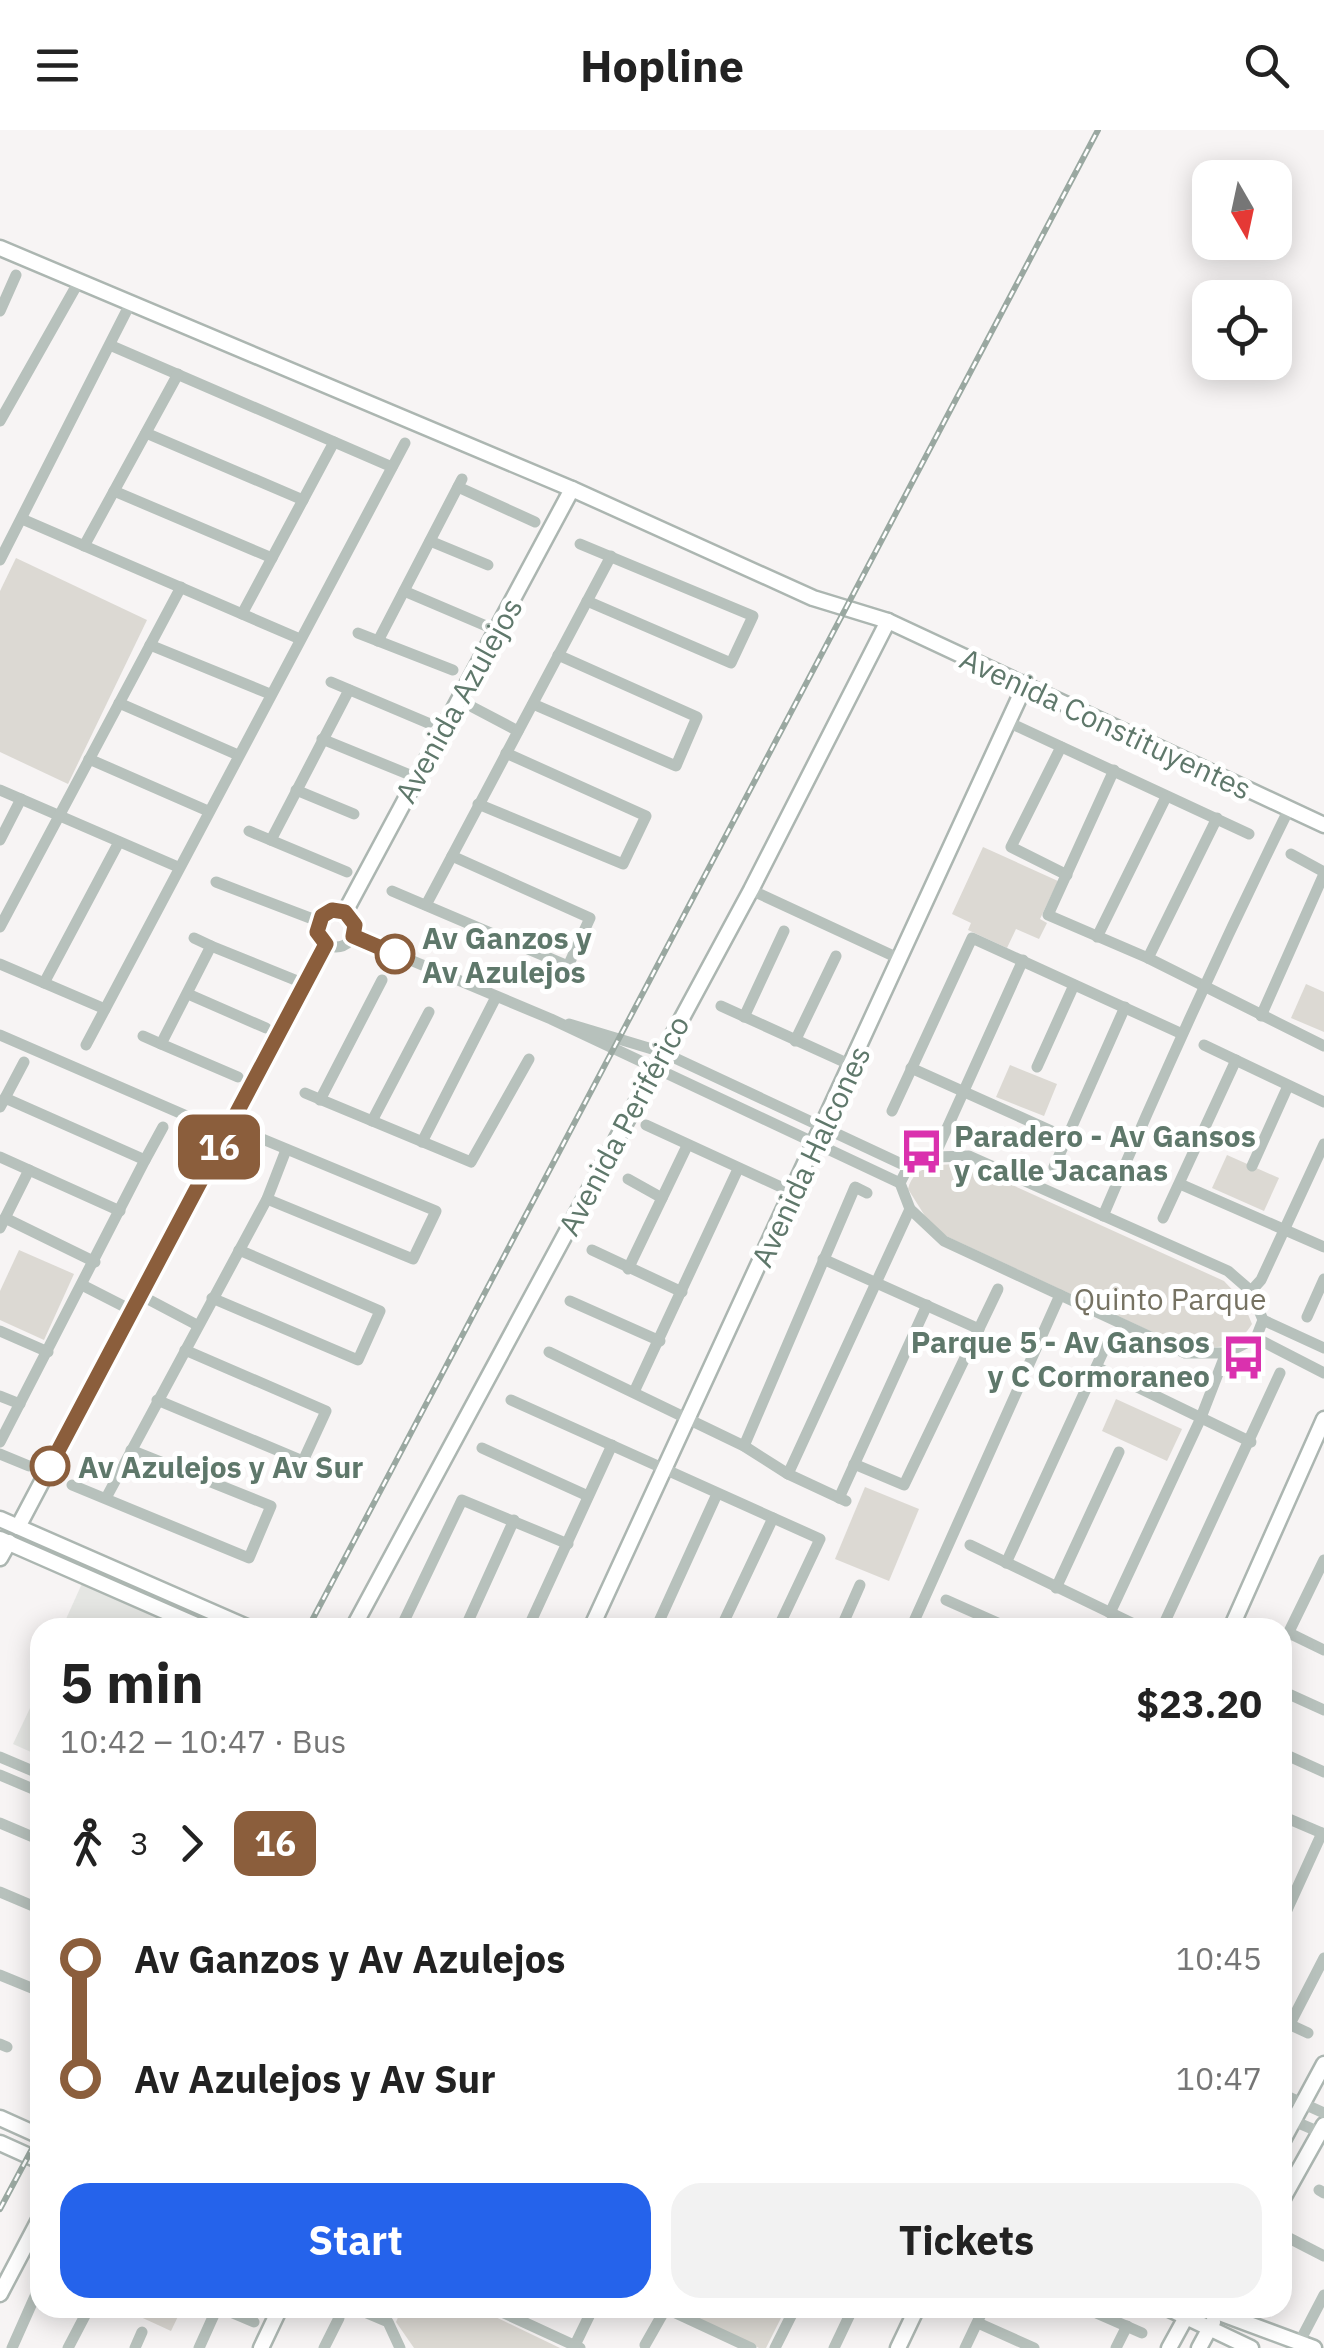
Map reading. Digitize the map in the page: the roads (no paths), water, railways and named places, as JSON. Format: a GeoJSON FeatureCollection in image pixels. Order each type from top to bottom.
{"type":"FeatureCollection","features":[{"type":"Feature","properties":{"kind":"main road","name":"Avenida Constituyentes"},"geometry":{"type":"LineString","coordinates":[[0,248],[572,489],[812,598],[888,621],[1324,824]]}},
{"type":"Feature","properties":{"kind":"main road","name":"Avenida Azulejos"},"geometry":{"type":"LineString","coordinates":[[345,912],[415,776],[466,704],[491,628],[572,489]]}},
{"type":"Feature","properties":{"kind":"main road","name":"Avenida Periférico"},"geometry":{"type":"LineString","coordinates":[[358,1618],[751,890],[888,621]]}},
{"type":"Feature","properties":{"kind":"main road","name":"Avenida Halcones"},"geometry":{"type":"LineString","coordinates":[[596,1618],[900,959],[1014,725],[1026,683]]}},
{"type":"Feature","properties":{"kind":"main road"},"geometry":{"type":"LineString","coordinates":[[18,1527],[133,1311],[149,1299],[226,1132],[326,944]]}},
{"type":"Feature","properties":{"kind":"main road"},"geometry":{"type":"LineString","coordinates":[[1236,1618],[1320,1440],[1324,1420]]}},
{"type":"Feature","properties":{"kind":"main road"},"geometry":{"type":"LineString","coordinates":[[0,1519],[216,1618]]}},
{"type":"Feature","properties":{"kind":"main road"},"geometry":{"type":"LineString","coordinates":[[0,1558],[4,1540],[180,1618]]}},
{"type":"Feature","properties":{"kind":"main road"},"geometry":{"type":"LineString","coordinates":[[1292,2114],[1304,2104],[1324,2064]]}},
{"type":"Feature","properties":{"kind":"main road"},"geometry":{"type":"LineString","coordinates":[[0,2118],[30,2132]]}},
{"type":"Feature","properties":{"kind":"main road"},"geometry":{"type":"LineString","coordinates":[[1292,2183],[1323,2130]]}},
{"type":"Feature","properties":{"kind":"main road"},"geometry":{"type":"LineString","coordinates":[[0,2143],[30,2157]]}},
{"type":"Feature","properties":{"kind":"main road"},"geometry":{"type":"LineString","coordinates":[[0,2294],[30,2237]]}},
{"type":"Feature","properties":{"kind":"main road"},"geometry":{"type":"LineString","coordinates":[[261,2348],[275,2318]]}},
{"type":"Feature","properties":{"kind":"main road"},"geometry":{"type":"LineString","coordinates":[[898,2348],[912,2318]]}},
{"type":"Feature","properties":{"kind":"main road"},"geometry":{"type":"LineString","coordinates":[[1169,2348],[1186,2318]]}},
{"type":"Feature","properties":{"kind":"main road"},"geometry":{"type":"LineString","coordinates":[[1197,2318],[1251,2348]]}},
{"type":"Feature","properties":{"kind":"main road"},"geometry":{"type":"LineString","coordinates":[[1199,2348],[1213,2318]]}},
{"type":"Feature","properties":{"kind":"main road"},"geometry":{"type":"LineString","coordinates":[[1242,2318],[1306,2340]]}},
{"type":"Feature","properties":{"kind":"street"},"geometry":{"type":"LineString","coordinates":[[2,303],[16,274]]}},
{"type":"Feature","properties":{"kind":"street"},"geometry":{"type":"LineString","coordinates":[[0,421],[78,282]]}},
{"type":"Feature","properties":{"kind":"street"},"geometry":{"type":"LineString","coordinates":[[0,560],[128,308]]}},
{"type":"Feature","properties":{"kind":"street"},"geometry":{"type":"LineString","coordinates":[[112,346],[392,466]]}},
{"type":"Feature","properties":{"kind":"street"},"geometry":{"type":"LineString","coordinates":[[84,546],[178,374]]}},
{"type":"Feature","properties":{"kind":"street"},"geometry":{"type":"LineString","coordinates":[[146,433],[303,500]]}},
{"type":"Feature","properties":{"kind":"street"},"geometry":{"type":"LineString","coordinates":[[242,614],[334,442]]}},
{"type":"Feature","properties":{"kind":"street"},"geometry":{"type":"LineString","coordinates":[[86,1045],[404,443]]}},
{"type":"Feature","properties":{"kind":"street"},"geometry":{"type":"LineString","coordinates":[[378,641],[460,483],[535,522]]}},
{"type":"Feature","properties":{"kind":"street"},"geometry":{"type":"LineString","coordinates":[[114,492],[272,558]]}},
{"type":"Feature","properties":{"kind":"street"},"geometry":{"type":"LineString","coordinates":[[22,518],[300,638]]}},
{"type":"Feature","properties":{"kind":"street"},"geometry":{"type":"LineString","coordinates":[[430,541],[488,565]]}},
{"type":"Feature","properties":{"kind":"street"},"geometry":{"type":"LineString","coordinates":[[580,544],[753,616],[731,663],[588,602]]}},
{"type":"Feature","properties":{"kind":"street"},"geometry":{"type":"LineString","coordinates":[[426,905],[611,556]]}},
{"type":"Feature","properties":{"kind":"street"},"geometry":{"type":"LineString","coordinates":[[0,927],[181,587]]}},
{"type":"Feature","properties":{"kind":"street"},"geometry":{"type":"LineString","coordinates":[[404,592],[491,628]]}},
{"type":"Feature","properties":{"kind":"street"},"geometry":{"type":"LineString","coordinates":[[358,632],[453,670]]}},
{"type":"Feature","properties":{"kind":"street"},"geometry":{"type":"LineString","coordinates":[[150,645],[270,694]]}},
{"type":"Feature","properties":{"kind":"street"},"geometry":{"type":"LineString","coordinates":[[533,704],[676,766],[697,716],[558,655]]}},
{"type":"Feature","properties":{"kind":"street"},"geometry":{"type":"LineString","coordinates":[[331,682],[428,723]]}},
{"type":"Feature","properties":{"kind":"street"},"geometry":{"type":"LineString","coordinates":[[271,840],[349,690]]}},
{"type":"Feature","properties":{"kind":"street"},"geometry":{"type":"LineString","coordinates":[[119,703],[238,755]]}},
{"type":"Feature","properties":{"kind":"street"},"geometry":{"type":"LineString","coordinates":[[466,704],[518,731]]}},
{"type":"Feature","properties":{"kind":"street"},"geometry":{"type":"LineString","coordinates":[[1014,725],[1249,834]]}},
{"type":"Feature","properties":{"kind":"street"},"geometry":{"type":"LineString","coordinates":[[322,739],[415,776]]}},
{"type":"Feature","properties":{"kind":"street"},"geometry":{"type":"LineString","coordinates":[[1061,747],[1011,847],[1067,876]]}},
{"type":"Feature","properties":{"kind":"street"},"geometry":{"type":"LineString","coordinates":[[478,804],[623,864],[646,816],[506,753]]}},
{"type":"Feature","properties":{"kind":"street"},"geometry":{"type":"LineString","coordinates":[[89,759],[208,811]]}},
{"type":"Feature","properties":{"kind":"street"},"geometry":{"type":"LineString","coordinates":[[1114,770],[1048,915],[1148,958],[1324,1046]]}},
{"type":"Feature","properties":{"kind":"street"},"geometry":{"type":"LineString","coordinates":[[0,790],[178,867]]}},
{"type":"Feature","properties":{"kind":"street"},"geometry":{"type":"LineString","coordinates":[[296,790],[354,814]]}},
{"type":"Feature","properties":{"kind":"street"},"geometry":{"type":"LineString","coordinates":[[1097,937],[1166,798]]}},
{"type":"Feature","properties":{"kind":"street"},"geometry":{"type":"LineString","coordinates":[[0,840],[22,800]]}},
{"type":"Feature","properties":{"kind":"street"},"geometry":{"type":"LineString","coordinates":[[1102,1216],[1201,984],[1289,809]]}},
{"type":"Feature","properties":{"kind":"street"},"geometry":{"type":"LineString","coordinates":[[1148,958],[1217,818]]}},
{"type":"Feature","properties":{"kind":"street"},"geometry":{"type":"LineString","coordinates":[[249,831],[347,872]]}},
{"type":"Feature","properties":{"kind":"street"},"geometry":{"type":"LineString","coordinates":[[44,983],[120,842]]}},
{"type":"Feature","properties":{"kind":"street"},"geometry":{"type":"LineString","coordinates":[[1261,1016],[1324,873],[1292,854]]}},
{"type":"Feature","properties":{"kind":"street"},"geometry":{"type":"LineString","coordinates":[[392,890],[568,966],[590,918],[452,856]]}},
{"type":"Feature","properties":{"kind":"street"},"geometry":{"type":"LineString","coordinates":[[216,882],[318,921]]}},
{"type":"Feature","properties":{"kind":"street"},"geometry":{"type":"LineString","coordinates":[[751,890],[900,959]]}},
{"type":"Feature","properties":{"kind":"street"},"geometry":{"type":"LineString","coordinates":[[326,912],[345,912],[355,925],[353,936],[341,946],[326,944],[318,937],[318,921],[326,912]]}},
{"type":"Feature","properties":{"kind":"street"},"geometry":{"type":"LineString","coordinates":[[744,1017],[784,931]]}},
{"type":"Feature","properties":{"kind":"street"},"geometry":{"type":"LineString","coordinates":[[353,936],[624,1048],[662,1052],[908,1167],[934,1158],[969,1156],[1228,1272],[1251,1291],[1262,1320],[1256,1338],[1226,1353],[1185,1353],[944,1241],[910,1210],[900,1183],[652,1069],[624,1048]]}},
{"type":"Feature","properties":{"kind":"street"},"geometry":{"type":"LineString","coordinates":[[194,938],[306,984]]}},
{"type":"Feature","properties":{"kind":"street"},"geometry":{"type":"LineString","coordinates":[[892,1111],[972,938],[1180,1033]]}},
{"type":"Feature","properties":{"kind":"street"},"geometry":{"type":"LineString","coordinates":[[161,1044],[211,946]]}},
{"type":"Feature","properties":{"kind":"street"},"geometry":{"type":"LineString","coordinates":[[795,1040],[836,956]]}},
{"type":"Feature","properties":{"kind":"street"},"geometry":{"type":"LineString","coordinates":[[934,1158],[1023,960]]}},
{"type":"Feature","properties":{"kind":"street"},"geometry":{"type":"LineString","coordinates":[[0,964],[105,1009]]}},
{"type":"Feature","properties":{"kind":"street"},"geometry":{"type":"LineString","coordinates":[[320,1100],[382,980]]}},
{"type":"Feature","properties":{"kind":"street"},"geometry":{"type":"LineString","coordinates":[[1038,1067],[1074,985]]}},
{"type":"Feature","properties":{"kind":"street"},"geometry":{"type":"LineString","coordinates":[[188,994],[266,1028]]}},
{"type":"Feature","properties":{"kind":"street"},"geometry":{"type":"LineString","coordinates":[[422,1142],[496,997]]}},
{"type":"Feature","properties":{"kind":"street"},"geometry":{"type":"LineString","coordinates":[[722,1006],[851,1065]]}},
{"type":"Feature","properties":{"kind":"street"},"geometry":{"type":"LineString","coordinates":[[1054,1167],[1125,1007]]}},
{"type":"Feature","properties":{"kind":"street"},"geometry":{"type":"LineString","coordinates":[[372,1121],[429,1012]]}},
{"type":"Feature","properties":{"kind":"street"},"geometry":{"type":"LineString","coordinates":[[0,1035],[226,1132]]}},
{"type":"Feature","properties":{"kind":"street"},"geometry":{"type":"LineString","coordinates":[[143,1036],[238,1077]]}},
{"type":"Feature","properties":{"kind":"street"},"geometry":{"type":"LineString","coordinates":[[1204,1046],[1324,1102]]}},
{"type":"Feature","properties":{"kind":"street"},"geometry":{"type":"LineString","coordinates":[[305,1092],[471,1162],[529,1059]]}},
{"type":"Feature","properties":{"kind":"street"},"geometry":{"type":"LineString","coordinates":[[1164,1218],[1236,1060]]}},
{"type":"Feature","properties":{"kind":"street"},"geometry":{"type":"LineString","coordinates":[[24,1062],[2,1102],[146,1160]]}},
{"type":"Feature","properties":{"kind":"street"},"geometry":{"type":"LineString","coordinates":[[910,1068],[1068,1138]]}},
{"type":"Feature","properties":{"kind":"street"},"geometry":{"type":"LineString","coordinates":[[1252,1166],[1288,1086]]}},
{"type":"Feature","properties":{"kind":"street"},"geometry":{"type":"LineString","coordinates":[[646,1126],[794,1193]]}},
{"type":"Feature","properties":{"kind":"street"},"geometry":{"type":"LineString","coordinates":[[0,1442],[163,1127]]}},
{"type":"Feature","properties":{"kind":"street"},"geometry":{"type":"LineString","coordinates":[[260,1138],[436,1211],[413,1258],[268,1199]]}},
{"type":"Feature","properties":{"kind":"street"},"geometry":{"type":"LineString","coordinates":[[1251,1291],[1324,1144]]}},
{"type":"Feature","properties":{"kind":"street"},"geometry":{"type":"LineString","coordinates":[[628,1269],[687,1146]]}},
{"type":"Feature","properties":{"kind":"street"},"geometry":{"type":"LineString","coordinates":[[106,1498],[268,1199],[286,1150]]}},
{"type":"Feature","properties":{"kind":"street"},"geometry":{"type":"LineString","coordinates":[[0,1157],[120,1212]]}},
{"type":"Feature","properties":{"kind":"street"},"geometry":{"type":"LineString","coordinates":[[900,1183],[908,1167]]}},
{"type":"Feature","properties":{"kind":"street"},"geometry":{"type":"LineString","coordinates":[[634,1392],[738,1169]]}},
{"type":"Feature","properties":{"kind":"street"},"geometry":{"type":"LineString","coordinates":[[29,1170],[2,1223],[95,1262]]}},
{"type":"Feature","properties":{"kind":"street"},"geometry":{"type":"LineString","coordinates":[[628,1179],[662,1198]]}},
{"type":"Feature","properties":{"kind":"street"},"geometry":{"type":"LineString","coordinates":[[1180,1184],[1324,1247]]}},
{"type":"Feature","properties":{"kind":"street"},"geometry":{"type":"LineString","coordinates":[[744,1446],[855,1188],[867,1193]]}},
{"type":"Feature","properties":{"kind":"street"},"geometry":{"type":"LineString","coordinates":[[788,1474],[910,1210]]}},
{"type":"Feature","properties":{"kind":"street"},"geometry":{"type":"LineString","coordinates":[[212,1298],[358,1360],[380,1310],[239,1250]]}},
{"type":"Feature","properties":{"kind":"street"},"geometry":{"type":"LineString","coordinates":[[592,1250],[682,1292]]}},
{"type":"Feature","properties":{"kind":"street"},"geometry":{"type":"LineString","coordinates":[[822,1259],[979,1329]]}},
{"type":"Feature","properties":{"kind":"street"},"geometry":{"type":"LineString","coordinates":[[1307,1316],[1324,1279]]}},
{"type":"Feature","properties":{"kind":"street"},"geometry":{"type":"LineString","coordinates":[[84,1286],[133,1311]]}},
{"type":"Feature","properties":{"kind":"street"},"geometry":{"type":"LineString","coordinates":[[854,1464],[904,1485],[998,1289]]}},
{"type":"Feature","properties":{"kind":"street"},"geometry":{"type":"LineString","coordinates":[[915,1618],[1060,1295]]}},
{"type":"Feature","properties":{"kind":"street"},"geometry":{"type":"LineString","coordinates":[[149,1299],[198,1325]]}},
{"type":"Feature","properties":{"kind":"street"},"geometry":{"type":"LineString","coordinates":[[570,1300],[660,1341]]}},
{"type":"Feature","properties":{"kind":"street"},"geometry":{"type":"LineString","coordinates":[[549,1352],[744,1446],[788,1474],[842,1500],[854,1464],[926,1306]]}},
{"type":"Feature","properties":{"kind":"street"},"geometry":{"type":"LineString","coordinates":[[1262,1320],[1324,1348]]}},
{"type":"Feature","properties":{"kind":"street"},"geometry":{"type":"LineString","coordinates":[[0,1331],[48,1352]]}},
{"type":"Feature","properties":{"kind":"street"},"geometry":{"type":"LineString","coordinates":[[1256,1338],[1324,1373]]}},
{"type":"Feature","properties":{"kind":"street"},"geometry":{"type":"LineString","coordinates":[[1006,1564],[1108,1340]]}},
{"type":"Feature","properties":{"kind":"street"},"geometry":{"type":"LineString","coordinates":[[157,1400],[303,1461],[326,1410],[184,1350]]}},
{"type":"Feature","properties":{"kind":"street"},"geometry":{"type":"LineString","coordinates":[[1110,1613],[1200,1420],[1226,1353]]}},
{"type":"Feature","properties":{"kind":"street"},"geometry":{"type":"LineString","coordinates":[[1098,1368],[1251,1442]]}},
{"type":"Feature","properties":{"kind":"street"},"geometry":{"type":"LineString","coordinates":[[1167,1618],[1280,1373]]}},
{"type":"Feature","properties":{"kind":"street"},"geometry":{"type":"LineString","coordinates":[[0,1396],[20,1404]]}},
{"type":"Feature","properties":{"kind":"street"},"geometry":{"type":"LineString","coordinates":[[510,1400],[820,1539],[783,1618]]}},
{"type":"Feature","properties":{"kind":"street"},"geometry":{"type":"LineString","coordinates":[[533,1618],[612,1444]]}},
{"type":"Feature","properties":{"kind":"street"},"geometry":{"type":"LineString","coordinates":[[482,1448],[588,1496]]}},
{"type":"Feature","properties":{"kind":"street"},"geometry":{"type":"LineString","coordinates":[[72,1484],[249,1558],[271,1506],[130,1450]]}},
{"type":"Feature","properties":{"kind":"street"},"geometry":{"type":"LineString","coordinates":[[1056,1588],[1119,1452]]}},
{"type":"Feature","properties":{"kind":"street"},"geometry":{"type":"LineString","coordinates":[[0,1454],[29,1466]]}},
{"type":"Feature","properties":{"kind":"street"},"geometry":{"type":"LineString","coordinates":[[661,1618],[717,1494]]}},
{"type":"Feature","properties":{"kind":"street"},"geometry":{"type":"LineString","coordinates":[[405,1618],[462,1500],[568,1544]]}},
{"type":"Feature","properties":{"kind":"street"},"geometry":{"type":"LineString","coordinates":[[726,1618],[774,1518]]}},
{"type":"Feature","properties":{"kind":"street"},"geometry":{"type":"LineString","coordinates":[[469,1618],[514,1520]]}},
{"type":"Feature","properties":{"kind":"street"},"geometry":{"type":"LineString","coordinates":[[4,1540],[18,1527]]}},
{"type":"Feature","properties":{"kind":"street"},"geometry":{"type":"LineString","coordinates":[[970,1545],[1121,1618]]}},
{"type":"Feature","properties":{"kind":"street"},"geometry":{"type":"LineString","coordinates":[[1292,1626],[1324,1560]]}},
{"type":"Feature","properties":{"kind":"street"},"geometry":{"type":"LineString","coordinates":[[845,1618],[860,1585]]}},
{"type":"Feature","properties":{"kind":"street"},"geometry":{"type":"LineString","coordinates":[[946,1600],[975,1618]]}},
{"type":"Feature","properties":{"kind":"street"},"geometry":{"type":"LineString","coordinates":[[1292,1634],[1324,1650]]}},
{"type":"Feature","properties":{"kind":"street"},"geometry":{"type":"LineString","coordinates":[[1292,1696],[1324,1710]]}},
{"type":"Feature","properties":{"kind":"street"},"geometry":{"type":"LineString","coordinates":[[0,1757],[30,1770]]}},
{"type":"Feature","properties":{"kind":"street"},"geometry":{"type":"LineString","coordinates":[[1292,1758],[1324,1772]]}},
{"type":"Feature","properties":{"kind":"street"},"geometry":{"type":"LineString","coordinates":[[0,1775],[30,1788]]}},
{"type":"Feature","properties":{"kind":"street"},"geometry":{"type":"LineString","coordinates":[[1292,1820],[1323,1834],[1292,1900]]}},
{"type":"Feature","properties":{"kind":"street"},"geometry":{"type":"LineString","coordinates":[[0,1823],[30,1836]]}},
{"type":"Feature","properties":{"kind":"street"},"geometry":{"type":"LineString","coordinates":[[0,1892],[30,1905]]}},
{"type":"Feature","properties":{"kind":"street"},"geometry":{"type":"LineString","coordinates":[[1292,2012],[1324,1958]]}},
{"type":"Feature","properties":{"kind":"street"},"geometry":{"type":"LineString","coordinates":[[0,1975],[30,1987]]}},
{"type":"Feature","properties":{"kind":"street"},"geometry":{"type":"LineString","coordinates":[[1292,2025],[1308,2033]]}},
{"type":"Feature","properties":{"kind":"street"},"geometry":{"type":"LineString","coordinates":[[1292,2099],[1324,2113]]}},
{"type":"Feature","properties":{"kind":"street"},"geometry":{"type":"LineString","coordinates":[[1292,2119],[1323,2130]]}},
{"type":"Feature","properties":{"kind":"street"},"geometry":{"type":"LineString","coordinates":[[1292,2240],[1324,2256]]}},
{"type":"Feature","properties":{"kind":"street"},"geometry":{"type":"LineString","coordinates":[[1306,2340],[1324,2295]]}},
{"type":"Feature","properties":{"kind":"street"},"geometry":{"type":"LineString","coordinates":[[12,2348],[30,2308]]}},
{"type":"Feature","properties":{"kind":"street"},"geometry":{"type":"LineString","coordinates":[[68,2348],[84,2318]]}},
{"type":"Feature","properties":{"kind":"street"},"geometry":{"type":"LineString","coordinates":[[199,2348],[214,2318]]}},
{"type":"Feature","properties":{"kind":"street"},"geometry":{"type":"LineString","coordinates":[[244,2318],[254,2322]]}},
{"type":"Feature","properties":{"kind":"street"},"geometry":{"type":"LineString","coordinates":[[324,2348],[339,2318]]}},
{"type":"Feature","properties":{"kind":"street"},"geometry":{"type":"LineString","coordinates":[[379,2318],[388,2322]]}},
{"type":"Feature","properties":{"kind":"street"},"geometry":{"type":"LineString","coordinates":[[389,2318],[398,2348]]}},
{"type":"Feature","properties":{"kind":"street"},"geometry":{"type":"LineString","coordinates":[[515,2318],[578,2347],[589,2318]]}},
{"type":"Feature","properties":{"kind":"street"},"geometry":{"type":"LineString","coordinates":[[645,2345],[660,2318]]}},
{"type":"Feature","properties":{"kind":"street"},"geometry":{"type":"LineString","coordinates":[[687,2318],[750,2348]]}},
{"type":"Feature","properties":{"kind":"street"},"geometry":{"type":"LineString","coordinates":[[775,2348],[790,2318]]}},
{"type":"Feature","properties":{"kind":"street"},"geometry":{"type":"LineString","coordinates":[[834,2348],[848,2318]]}},
{"type":"Feature","properties":{"kind":"street"},"geometry":{"type":"LineString","coordinates":[[965,2348],[980,2318]]}},
{"type":"Feature","properties":{"kind":"street"},"geometry":{"type":"LineString","coordinates":[[1108,2318],[1142,2334]]}},
{"type":"Feature","properties":{"kind":"street"},"geometry":{"type":"LineString","coordinates":[[978,2322],[1034,2348]]}},
{"type":"Feature","properties":{"kind":"street"},"geometry":{"type":"LineString","coordinates":[[1116,2348],[1127,2326]]}},
{"type":"Feature","properties":{"kind":"street"},"geometry":{"type":"LineString","coordinates":[[135,2348],[142,2332]]}},
{"type":"Feature","properties":{"kind":"railway"},"geometry":{"type":"LineString","coordinates":[[313,1618],[1098,130]]}},
{"type":"Feature","properties":{"kind":"railway"},"geometry":{"type":"LineString","coordinates":[[0,2209],[30,2153]]}},
{"type":"Feature","properties":{"kind":"place","name":"Av Ganzos y Av Azulejos"},"geometry":{"type":"Point","coordinates":[395,954]}},
{"type":"Feature","properties":{"kind":"place","name":"Paradero - Av Gansos y calle Jacanas"},"geometry":{"type":"Point","coordinates":[921,1152]}},
{"type":"Feature","properties":{"kind":"place","name":"Parque 5 - Av Gansos y C Cormoraneo"},"geometry":{"type":"Point","coordinates":[1243,1358]}},
{"type":"Feature","properties":{"kind":"place","name":"Av Azulejos y Av Sur"},"geometry":{"type":"Point","coordinates":[50,1466]}},
{"type":"Feature","properties":{"kind":"park label","name":"Quinto Parque"},"geometry":{"type":"Point","coordinates":[1170,1298]}}]}
